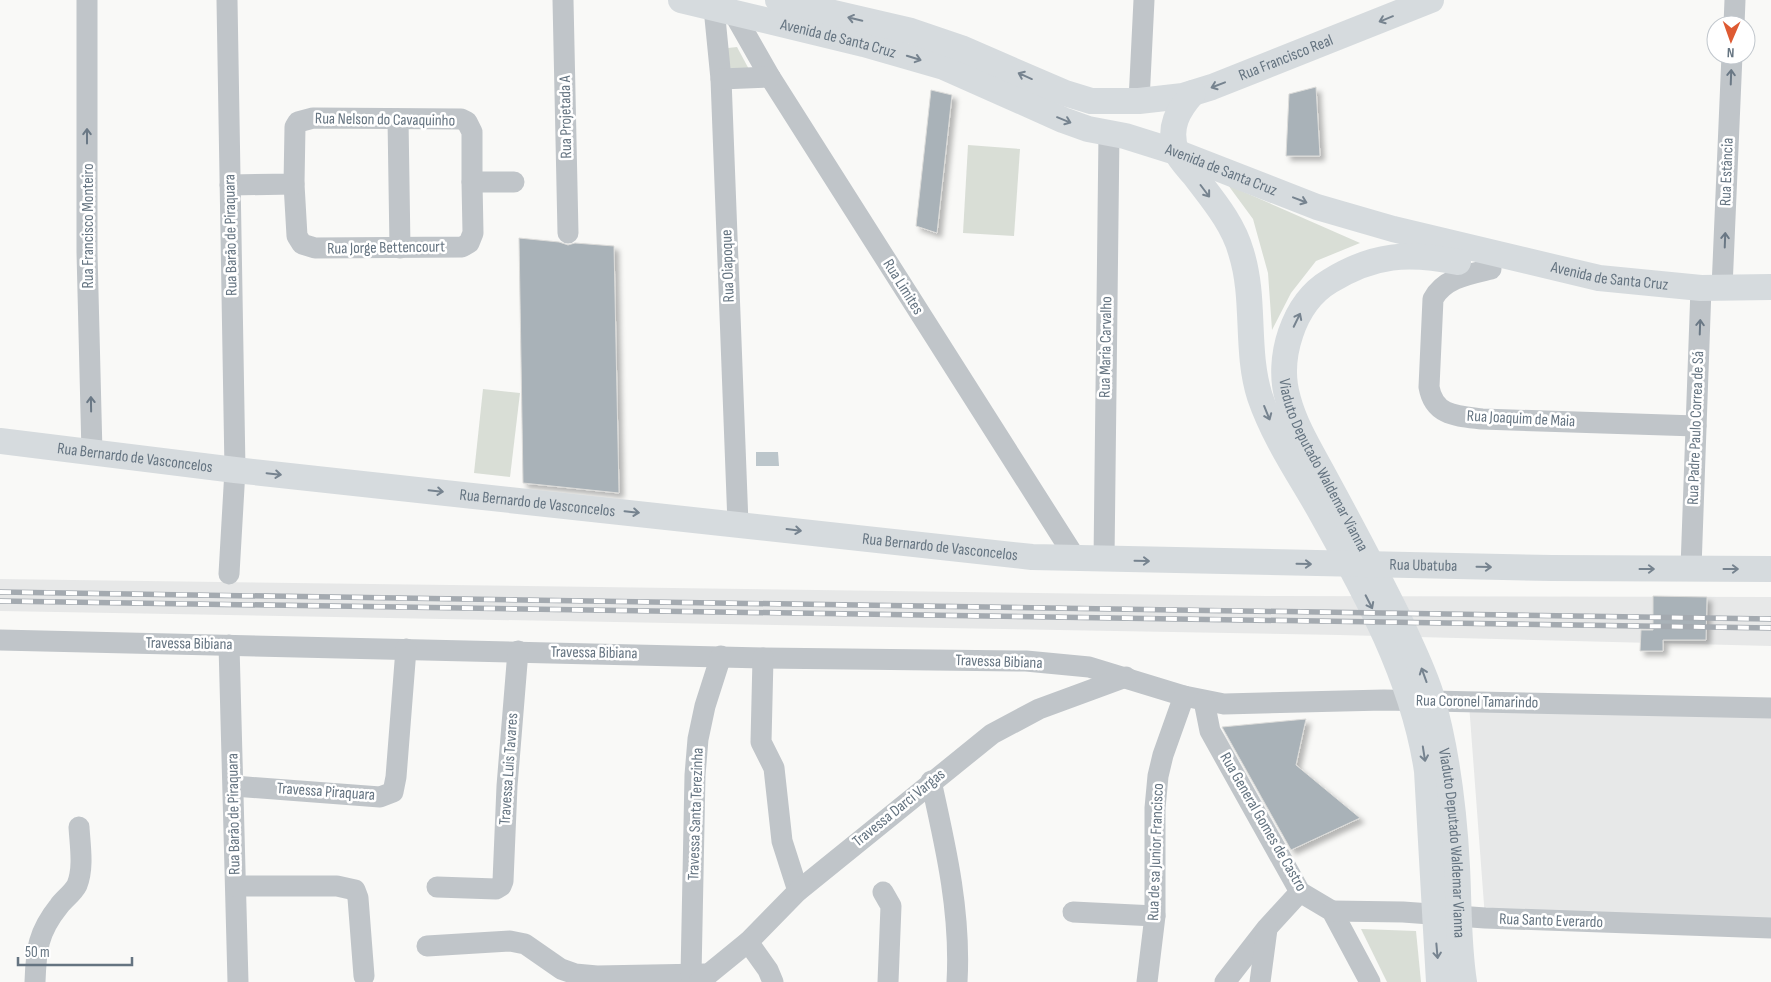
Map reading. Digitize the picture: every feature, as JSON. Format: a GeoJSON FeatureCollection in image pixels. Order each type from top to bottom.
{"type":"FeatureCollection","features":[{"type":"Feature","properties":{"kind":"main road","name":"Avenida de Santa Cruz"},"geometry":{"type":"LineString","coordinates":[[681,0],[944,67],[1063,120],[1088,129],[1176,152],[1317,207],[1460,246],[1599,278],[1712,288],[1771,287]]}},
{"type":"Feature","properties":{"kind":"main road","name":"Avenida de Santa Cruz"},"geometry":{"type":"LineString","coordinates":[[778,0],[911,31],[961,48],[1065,93],[1082,98],[1113,102],[1139,101]]}},
{"type":"Feature","properties":{"kind":"main road","name":"Rua Francisco Real"},"geometry":{"type":"LineString","coordinates":[[1139,101],[1182,95],[1431,0]]}},
{"type":"Feature","properties":{"kind":"main road"},"geometry":{"type":"LineString","coordinates":[[1176,152],[1174,128],[1182,95]]}},
{"type":"Feature","properties":{"kind":"main road","name":"Viaduto Deputado Waldemar Vianna"},"geometry":{"type":"LineString","coordinates":[[1176,152],[1231,226],[1242,252],[1254,366],[1260,397],[1270,420],[1384,630],[1416,722],[1427,771],[1440,982]]}},
{"type":"Feature","properties":{"kind":"main road","name":"Viaduto Deputado Waldemar Vianna"},"geometry":{"type":"LineString","coordinates":[[1464,982],[1447,765],[1431,696],[1422,669],[1374,567],[1298,426],[1287,397],[1285,366],[1288,340],[1306,302],[1325,284],[1348,270],[1373,260],[1412,255],[1427,256],[1548,278],[1576,280],[1599,278]]}},
{"type":"Feature","properties":{"kind":"main road","name":"Rua Bernardo de Vasconcelos"},"geometry":{"type":"LineString","coordinates":[[0,441],[235,470],[738,524],[969,552],[1076,559]]}},
{"type":"Feature","properties":{"kind":"main road","name":"Rua Ubatuba"},"geometry":{"type":"LineString","coordinates":[[1076,559],[1771,569]]}},
{"type":"Feature","properties":{"kind":"street","name":"Rua Francisco Monteiro"},"geometry":{"type":"LineString","coordinates":[[87,0],[87,252],[92,453]]}},
{"type":"Feature","properties":{"kind":"street","name":"Rua Barão de Piraquara"},"geometry":{"type":"LineString","coordinates":[[226,0],[235,470],[229,574]]}},
{"type":"Feature","properties":{"kind":"street","name":"Rua Projetada A"},"geometry":{"type":"LineString","coordinates":[[564,0],[568,233]]}},
{"type":"Feature","properties":{"kind":"street"},"geometry":{"type":"LineString","coordinates":[[1139,101],[1144,0]]}},
{"type":"Feature","properties":{"kind":"street"},"geometry":{"type":"LineString","coordinates":[[1734,15],[1735,0]]}},
{"type":"Feature","properties":{"kind":"street","name":"Rua Limites"},"geometry":{"type":"LineString","coordinates":[[724,10],[770,76],[1076,559]]}},
{"type":"Feature","properties":{"kind":"street","name":"Rua Oiapoque"},"geometry":{"type":"LineString","coordinates":[[724,10],[721,79],[738,524]]}},
{"type":"Feature","properties":{"kind":"street","name":"Rua Estância"},"geometry":{"type":"LineString","coordinates":[[1712,288],[1731,65]]}},
{"type":"Feature","properties":{"kind":"street"},"geometry":{"type":"LineString","coordinates":[[1141,69],[1149,80],[1182,95]]}},
{"type":"Feature","properties":{"kind":"street"},"geometry":{"type":"LineString","coordinates":[[721,79],[770,76]]}},
{"type":"Feature","properties":{"kind":"street","name":"Rua Nelson do Cavaquinho"},"geometry":{"type":"LineString","coordinates":[[294,184],[294,134],[298,122],[313,118],[461,120],[467,122],[472,132],[472,182]]}},
{"type":"Feature","properties":{"kind":"street"},"geometry":{"type":"LineString","coordinates":[[398,119],[400,248]]}},
{"type":"Feature","properties":{"kind":"street","name":"Rua Maria Carvalho"},"geometry":{"type":"LineString","coordinates":[[1104,560],[1109,133]]}},
{"type":"Feature","properties":{"kind":"street"},"geometry":{"type":"LineString","coordinates":[[472,182],[514,182]]}},
{"type":"Feature","properties":{"kind":"street","name":"Rua Jorge Bettencourt"},"geometry":{"type":"LineString","coordinates":[[294,184],[297,236],[302,244],[316,248],[400,248],[462,247],[469,243],[473,233],[472,182]]}},
{"type":"Feature","properties":{"kind":"street"},"geometry":{"type":"LineString","coordinates":[[230,185],[294,184]]}},
{"type":"Feature","properties":{"kind":"street","name":"Rua Joaquim de Maia"},"geometry":{"type":"LineString","coordinates":[[1492,269],[1453,280],[1441,288],[1433,298],[1429,386],[1433,400],[1448,414],[1482,419],[1696,426]]}},
{"type":"Feature","properties":{"kind":"street","name":"Rua Padre Paulo Correa de Sá"},"geometry":{"type":"LineString","coordinates":[[1691,568],[1696,426],[1712,288]]}},
{"type":"Feature","properties":{"kind":"street","name":"Travessa Bibiana"},"geometry":{"type":"LineString","coordinates":[[0,640],[763,658],[1026,661],[1089,667],[1194,698]]}},
{"type":"Feature","properties":{"kind":"street","name":"Rua Barão de Piraquara"},"geometry":{"type":"LineString","coordinates":[[230,645],[238,982]]}},
{"type":"Feature","properties":{"kind":"street","name":"Travessa Piraquara"},"geometry":{"type":"LineString","coordinates":[[234,786],[380,797],[393,792],[396,777],[406,649]]}},
{"type":"Feature","properties":{"kind":"street","name":"Travessa Luis Tavares"},"geometry":{"type":"LineString","coordinates":[[437,887],[488,889],[501,886],[504,876],[506,786],[518,651]]}},
{"type":"Feature","properties":{"kind":"street","name":"Travessa Santa Terezinha"},"geometry":{"type":"LineString","coordinates":[[700,977],[695,775],[697,748],[705,706],[721,656]]}},
{"type":"Feature","properties":{"kind":"street"},"geometry":{"type":"LineString","coordinates":[[763,658],[761,742],[774,768],[782,841],[798,891]]}},
{"type":"Feature","properties":{"kind":"street","name":"Travessa Darci Vargas"},"geometry":{"type":"LineString","coordinates":[[700,977],[748,942],[798,891],[931,781],[992,734],[1018,718],[1126,677]]}},
{"type":"Feature","properties":{"kind":"street","name":"Rua Coronel Tamarindo"},"geometry":{"type":"LineString","coordinates":[[1194,698],[1243,704],[1286,701],[1447,701],[1771,708]]}},
{"type":"Feature","properties":{"kind":"street","name":"Rua General Gomes de Castro"},"geometry":{"type":"LineString","coordinates":[[1194,698],[1210,731],[1300,892],[1332,911]]}},
{"type":"Feature","properties":{"kind":"street","name":"Rua de sa Junior Francisco"},"geometry":{"type":"LineString","coordinates":[[1147,982],[1154,916],[1155,808],[1158,776],[1163,755],[1194,698]]}},
{"type":"Feature","properties":{"kind":"street"},"geometry":{"type":"LineString","coordinates":[[931,781],[955,899],[958,948],[957,982]]}},
{"type":"Feature","properties":{"kind":"street"},"geometry":{"type":"LineString","coordinates":[[35,982],[38,941],[43,929],[59,905],[76,887],[80,877],[79,827]]}},
{"type":"Feature","properties":{"kind":"street"},"geometry":{"type":"LineString","coordinates":[[236,886],[337,886],[355,890],[358,898],[364,976]]}},
{"type":"Feature","properties":{"kind":"street"},"geometry":{"type":"LineString","coordinates":[[883,892],[891,906],[888,982]]}},
{"type":"Feature","properties":{"kind":"street"},"geometry":{"type":"LineString","coordinates":[[1225,982],[1267,928],[1300,892]]}},
{"type":"Feature","properties":{"kind":"street"},"geometry":{"type":"LineString","coordinates":[[1332,911],[1370,982]]}},
{"type":"Feature","properties":{"kind":"street","name":"Rua Santo Everardo"},"geometry":{"type":"LineString","coordinates":[[1332,911],[1403,912],[1485,918],[1771,928]]}},
{"type":"Feature","properties":{"kind":"street"},"geometry":{"type":"LineString","coordinates":[[1073,912],[1154,916]]}},
{"type":"Feature","properties":{"kind":"street"},"geometry":{"type":"LineString","coordinates":[[1260,982],[1267,928]]}},
{"type":"Feature","properties":{"kind":"street"},"geometry":{"type":"LineString","coordinates":[[427,946],[510,941],[524,944],[561,969],[575,974],[700,977]]}},
{"type":"Feature","properties":{"kind":"street"},"geometry":{"type":"LineString","coordinates":[[748,942],[768,970],[773,982]]}},
{"type":"Feature","properties":{"kind":"shaded area"},"geometry":{"type":"Polygon","coordinates":[[[737,47],[751,73],[727,75],[728,48],[737,47]]]}},
{"type":"Feature","properties":{"kind":"shaded area"},"geometry":{"type":"Polygon","coordinates":[[[968,145],[1020,149],[1014,236],[963,233],[968,145]]]}},
{"type":"Feature","properties":{"kind":"shaded area"},"geometry":{"type":"Polygon","coordinates":[[[1228,185],[1360,243],[1316,261],[1291,293],[1272,330],[1268,273],[1253,219],[1228,185]]]}},
{"type":"Feature","properties":{"kind":"shaded area"},"geometry":{"type":"Polygon","coordinates":[[[483,389],[520,393],[510,477],[474,473],[483,389]]]}},
{"type":"Feature","properties":{"kind":"shaded area"},"geometry":{"type":"Polygon","coordinates":[[[756,452],[778,452],[779,466],[756,466],[756,452]]]}},
{"type":"Feature","properties":{"kind":"shaded area"},"geometry":{"type":"Polygon","coordinates":[[[0,579],[1267,596],[1771,597],[1771,646],[1339,635],[0,611],[0,579]]]}},
{"type":"Feature","properties":{"kind":"shaded area"},"geometry":{"type":"Polygon","coordinates":[[[1469,704],[1771,718],[1771,927],[1485,918],[1469,704]]]}},
{"type":"Feature","properties":{"kind":"shaded area"},"geometry":{"type":"Polygon","coordinates":[[[1361,929],[1416,931],[1421,982],[1387,982],[1361,929]]]}},
{"type":"Feature","properties":{"kind":"building"},"geometry":{"type":"Polygon","coordinates":[[[1316,87],[1320,156],[1286,156],[1289,94],[1316,87]]]}},
{"type":"Feature","properties":{"kind":"building"},"geometry":{"type":"Polygon","coordinates":[[[931,90],[952,95],[937,233],[916,226],[931,90]]]}},
{"type":"Feature","properties":{"kind":"building"},"geometry":{"type":"Polygon","coordinates":[[[519,238],[559,242],[568,245],[575,243],[614,246],[619,493],[523,483],[519,238]]]}},
{"type":"Feature","properties":{"kind":"building"},"geometry":{"type":"Polygon","coordinates":[[[1653,596],[1707,597],[1706,640],[1663,640],[1663,651],[1640,651],[1641,630],[1653,630],[1653,596]]]}},
{"type":"Feature","properties":{"kind":"building"},"geometry":{"type":"Polygon","coordinates":[[[1306,719],[1296,765],[1360,818],[1291,850],[1222,727],[1306,719]]]}},
{"type":"Feature","properties":{"kind":"railway"},"geometry":{"type":"LineString","coordinates":[[0,592],[1771,619]]}},
{"type":"Feature","properties":{"kind":"railway"},"geometry":{"type":"LineString","coordinates":[[0,601],[1771,628]]}}]}
